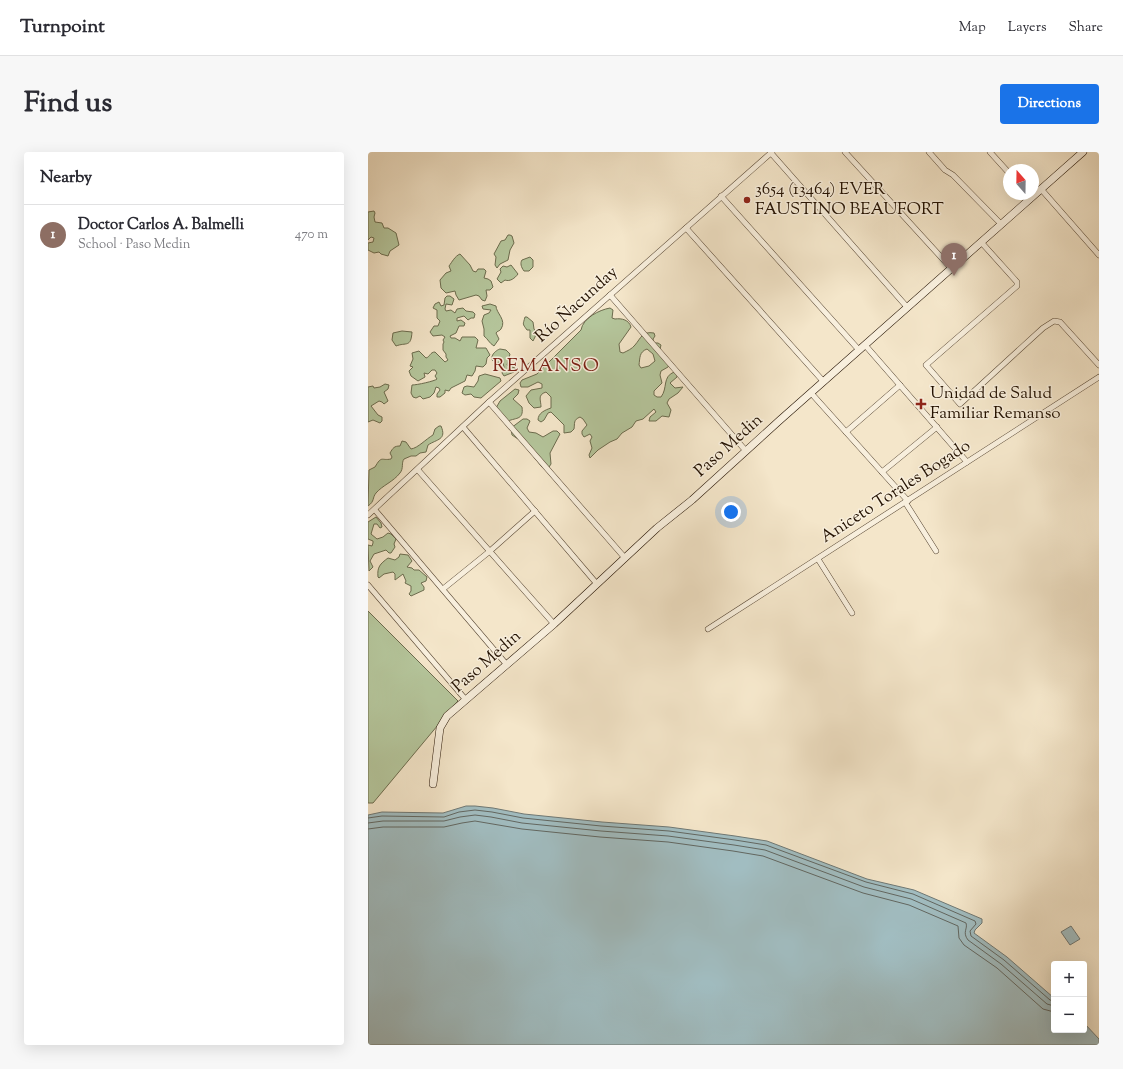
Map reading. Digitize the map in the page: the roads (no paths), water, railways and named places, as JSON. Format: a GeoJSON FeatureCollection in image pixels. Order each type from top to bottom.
{"type":"FeatureCollection","features":[{"type":"Feature","properties":{"kind":"street"},"geometry":{"type":"LineString","coordinates":[[772,152],[907,307]]}},
{"type":"Feature","properties":{"kind":"street","name":"Río Ñacunday"},"geometry":{"type":"LineString","coordinates":[[368,515],[418,470],[489,402],[772,152]]}},
{"type":"Feature","properties":{"kind":"street"},"geometry":{"type":"LineString","coordinates":[[845,152],[951,268]]}},
{"type":"Feature","properties":{"kind":"street"},"geometry":{"type":"LineString","coordinates":[[929,152],[945,170],[953,175],[1001,224]]}},
{"type":"Feature","properties":{"kind":"street"},"geometry":{"type":"LineString","coordinates":[[990,152],[1003,167]]}},
{"type":"Feature","properties":{"kind":"street","name":"Paso Medin"},"geometry":{"type":"LineString","coordinates":[[1041,189],[1083,152]]}},
{"type":"Feature","properties":{"kind":"street"},"geometry":{"type":"LineString","coordinates":[[1041,189],[1099,255]]}},
{"type":"Feature","properties":{"kind":"street"},"geometry":{"type":"LineString","coordinates":[[722,196],[859,350]]}},
{"type":"Feature","properties":{"kind":"street","name":"Paso Medin"},"geometry":{"type":"LineString","coordinates":[[433,784],[440,728],[447,716],[554,624],[657,528],[692,500],[823,381],[1001,224],[1025,200]]}},
{"type":"Feature","properties":{"kind":"street"},"geometry":{"type":"LineString","coordinates":[[686,228],[823,381]]}},
{"type":"Feature","properties":{"kind":"street"},"geometry":{"type":"LineString","coordinates":[[981,242],[1017,284],[1011,292],[926,365],[960,404],[1043,328],[1054,322],[1060,322],[1099,365]]}},
{"type":"Feature","properties":{"kind":"street"},"geometry":{"type":"LineString","coordinates":[[610,295],[746,451]]}},
{"type":"Feature","properties":{"kind":"street"},"geometry":{"type":"LineString","coordinates":[[865,345],[967,462]]}},
{"type":"Feature","properties":{"kind":"street","name":"Aniceto Torales Bogado"},"geometry":{"type":"LineString","coordinates":[[708,629],[1099,377]]}},
{"type":"Feature","properties":{"kind":"street"},"geometry":{"type":"LineString","coordinates":[[846,432],[900,385]]}},
{"type":"Feature","properties":{"kind":"street"},"geometry":{"type":"LineString","coordinates":[[811,393],[907,502],[936,550]]}},
{"type":"Feature","properties":{"kind":"street"},"geometry":{"type":"LineString","coordinates":[[489,402],[625,558]]}},
{"type":"Feature","properties":{"kind":"street"},"geometry":{"type":"LineString","coordinates":[[463,427],[597,584]]}},
{"type":"Feature","properties":{"kind":"street"},"geometry":{"type":"LineString","coordinates":[[882,472],[937,427]]}},
{"type":"Feature","properties":{"kind":"street"},"geometry":{"type":"LineString","coordinates":[[418,470],[554,624]]}},
{"type":"Feature","properties":{"kind":"street"},"geometry":{"type":"LineString","coordinates":[[375,510],[507,665]]}},
{"type":"Feature","properties":{"kind":"street"},"geometry":{"type":"LineString","coordinates":[[443,589],[490,552],[535,511]]}},
{"type":"Feature","properties":{"kind":"street"},"geometry":{"type":"LineString","coordinates":[[818,559],[852,613]]}},
{"type":"Feature","properties":{"kind":"street"},"geometry":{"type":"LineString","coordinates":[[368,585],[466,700]]}},
{"type":"Feature","properties":{"kind":"water"},"geometry":{"type":"Polygon","coordinates":[[[466,806],[475,806],[524,814],[669,827],[767,841],[867,879],[914,890],[982,919],[982,923],[974,933],[1007,957],[1051,995],[1051,1033],[1087,1033],[1087,1026],[1099,1039],[1099,1045],[368,1045],[368,815],[382,812],[443,813],[466,806]]]}},
{"type":"Feature","properties":{"kind":"water"},"geometry":{"type":"Polygon","coordinates":[[[1071,926],[1080,939],[1070,945],[1061,932],[1071,926]]]}},
{"type":"Feature","properties":{"kind":"place","name":"3654 (13464) EVER FAUSTINO BEAUFORT"},"geometry":{"type":"Point","coordinates":[747,200]}},
{"type":"Feature","properties":{"kind":"place","name":"Doctor Carlos A. Balmelli"},"geometry":{"type":"Point","coordinates":[954,276]}},
{"type":"Feature","properties":{"kind":"place","name":"Unidad de Salud Familiar Remanso"},"geometry":{"type":"Point","coordinates":[921,404]}},
{"type":"Feature","properties":{"kind":"district","name":"REMANSO"},"geometry":{"type":"Point","coordinates":[546,366]}}]}
